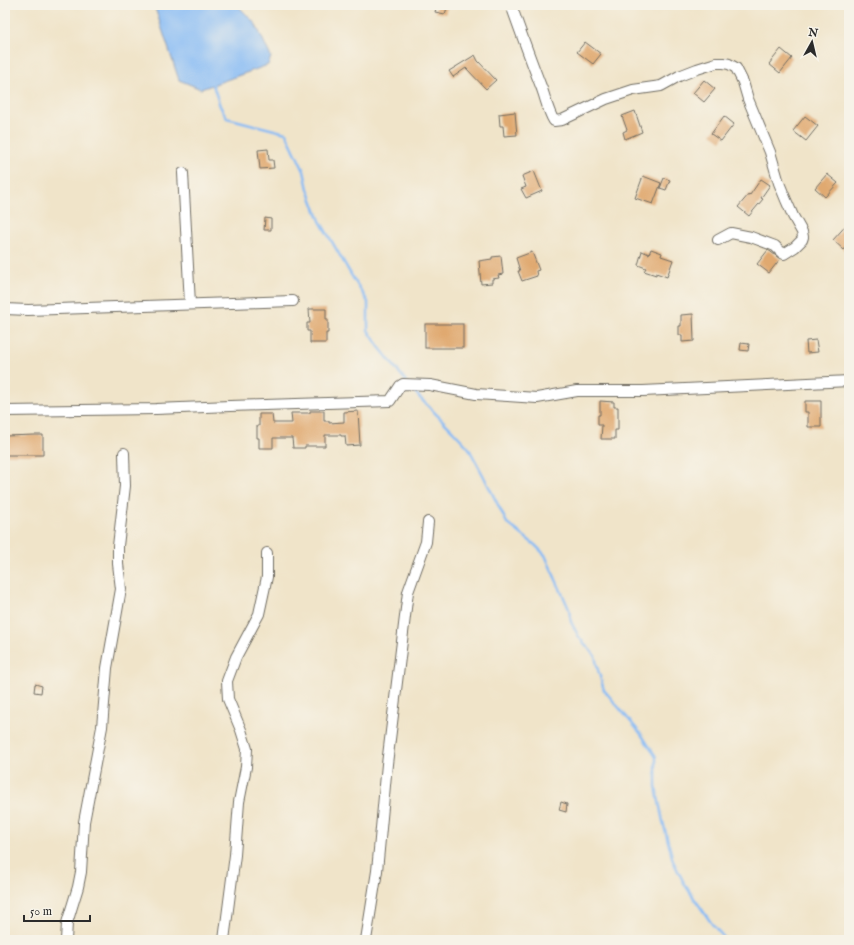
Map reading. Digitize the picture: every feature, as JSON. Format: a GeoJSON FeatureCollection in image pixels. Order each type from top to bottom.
{"type":"FeatureCollection","features":[{"type":"Feature","properties":{"kind":"street"},"geometry":{"type":"LineString","coordinates":[[511,5],[544,93],[550,114],[554,120],[562,120],[606,99],[633,90],[661,86],[678,76],[716,63],[729,64],[736,68],[743,82],[748,99],[770,152],[786,200],[803,237],[795,247],[784,254],[775,246],[751,237],[731,233],[718,240]]}},
{"type":"Feature","properties":{"kind":"street"},"geometry":{"type":"LineString","coordinates":[[183,173],[190,304]]}},
{"type":"Feature","properties":{"kind":"street"},"geometry":{"type":"LineString","coordinates":[[5,309],[36,310],[293,301]]}},
{"type":"Feature","properties":{"kind":"street"},"geometry":{"type":"LineString","coordinates":[[5,411],[156,409],[390,401],[402,384],[430,385],[476,394],[537,398],[577,391],[643,391],[849,381]]}},
{"type":"Feature","properties":{"kind":"street"},"geometry":{"type":"LineString","coordinates":[[66,940],[68,923],[81,872],[84,822],[102,727],[107,668],[121,589],[118,564],[118,546],[125,486],[124,453]]}},
{"type":"Feature","properties":{"kind":"street"},"geometry":{"type":"LineString","coordinates":[[366,940],[377,871],[387,764],[408,592],[426,542],[428,522]]}},
{"type":"Feature","properties":{"kind":"street"},"geometry":{"type":"LineString","coordinates":[[224,940],[235,855],[239,802],[246,767],[247,749],[228,699],[227,681],[236,657],[259,614],[267,577],[268,553]]}},
{"type":"Feature","properties":{"kind":"water"},"geometry":{"type":"Polygon","coordinates":[[[154,5],[237,5],[255,23],[271,57],[268,65],[201,89],[179,80],[154,5]]]}},
{"type":"Feature","properties":{"kind":"building"},"geometry":{"type":"Polygon","coordinates":[[[437,5],[448,5],[445,14],[435,12],[437,5]]]}},
{"type":"Feature","properties":{"kind":"building"},"geometry":{"type":"Polygon","coordinates":[[[585,42],[601,54],[593,64],[577,52],[585,42]]]}},
{"type":"Feature","properties":{"kind":"building"},"geometry":{"type":"Polygon","coordinates":[[[781,49],[792,58],[780,73],[769,64],[781,49]]]}},
{"type":"Feature","properties":{"kind":"building"},"geometry":{"type":"Polygon","coordinates":[[[475,55],[478,61],[496,80],[486,89],[466,68],[453,77],[449,71],[475,55]]]}},
{"type":"Feature","properties":{"kind":"building"},"geometry":{"type":"Polygon","coordinates":[[[704,80],[715,89],[704,102],[693,93],[704,80]]]}},
{"type":"Feature","properties":{"kind":"building"},"geometry":{"type":"Polygon","coordinates":[[[635,111],[642,132],[625,139],[623,132],[627,130],[622,116],[635,111]]]}},
{"type":"Feature","properties":{"kind":"building"},"geometry":{"type":"Polygon","coordinates":[[[515,112],[517,135],[504,136],[503,126],[500,126],[499,114],[515,112]]]}},
{"type":"Feature","properties":{"kind":"building"},"geometry":{"type":"Polygon","coordinates":[[[724,116],[734,124],[721,141],[711,134],[724,116]]]}},
{"type":"Feature","properties":{"kind":"building"},"geometry":{"type":"Polygon","coordinates":[[[805,116],[818,126],[806,141],[793,131],[805,116]]]}},
{"type":"Feature","properties":{"kind":"building"},"geometry":{"type":"Polygon","coordinates":[[[268,149],[269,160],[273,160],[274,168],[260,169],[258,150],[268,149]]]}},
{"type":"Feature","properties":{"kind":"building"},"geometry":{"type":"Polygon","coordinates":[[[534,171],[542,191],[526,198],[521,189],[526,187],[522,176],[534,171]]]}},
{"type":"Feature","properties":{"kind":"building"},"geometry":{"type":"Polygon","coordinates":[[[827,174],[838,183],[825,197],[815,188],[827,174]]]}},
{"type":"Feature","properties":{"kind":"building"},"geometry":{"type":"Polygon","coordinates":[[[643,176],[661,183],[653,204],[635,198],[643,176]]]}},
{"type":"Feature","properties":{"kind":"building"},"geometry":{"type":"Polygon","coordinates":[[[664,178],[670,180],[666,190],[660,188],[664,178]]]}},
{"type":"Feature","properties":{"kind":"building"},"geometry":{"type":"Polygon","coordinates":[[[761,179],[770,185],[761,198],[763,199],[749,216],[738,207],[749,194],[750,195],[761,179]]]}},
{"type":"Feature","properties":{"kind":"building"},"geometry":{"type":"Polygon","coordinates":[[[265,218],[271,219],[271,230],[264,230],[265,218]]]}},
{"type":"Feature","properties":{"kind":"building"},"geometry":{"type":"Polygon","coordinates":[[[849,222],[849,244],[844,250],[833,240],[849,222]]]}},
{"type":"Feature","properties":{"kind":"building"},"geometry":{"type":"Polygon","coordinates":[[[651,249],[662,253],[661,256],[673,260],[667,277],[644,271],[646,268],[638,265],[642,251],[649,254],[651,249]]]}},
{"type":"Feature","properties":{"kind":"building"},"geometry":{"type":"Polygon","coordinates":[[[768,250],[780,259],[769,273],[757,264],[768,250]]]}},
{"type":"Feature","properties":{"kind":"building"},"geometry":{"type":"Polygon","coordinates":[[[532,252],[539,270],[536,271],[537,276],[522,281],[518,271],[520,271],[516,258],[532,252]]]}},
{"type":"Feature","properties":{"kind":"building"},"geometry":{"type":"Polygon","coordinates":[[[501,256],[503,274],[498,275],[499,278],[492,279],[492,283],[481,284],[479,261],[501,256]]]}},
{"type":"Feature","properties":{"kind":"building"},"geometry":{"type":"Polygon","coordinates":[[[309,309],[326,309],[328,333],[326,333],[326,343],[310,343],[310,331],[307,331],[307,323],[310,323],[309,309]]]}},
{"type":"Feature","properties":{"kind":"building"},"geometry":{"type":"Polygon","coordinates":[[[693,314],[694,341],[682,342],[682,335],[679,335],[681,315],[693,314]]]}},
{"type":"Feature","properties":{"kind":"building"},"geometry":{"type":"Polygon","coordinates":[[[425,324],[463,324],[463,348],[425,348],[425,324]]]}},
{"type":"Feature","properties":{"kind":"building"},"geometry":{"type":"Polygon","coordinates":[[[816,340],[818,352],[807,353],[806,341],[816,340]]]}},
{"type":"Feature","properties":{"kind":"building"},"geometry":{"type":"Polygon","coordinates":[[[741,343],[749,344],[748,351],[740,350],[741,343]]]}},
{"type":"Feature","properties":{"kind":"building"},"geometry":{"type":"Polygon","coordinates":[[[600,401],[614,402],[614,407],[618,407],[618,430],[615,430],[615,439],[601,439],[602,425],[598,425],[600,401]]]}},
{"type":"Feature","properties":{"kind":"building"},"geometry":{"type":"Polygon","coordinates":[[[805,401],[821,401],[821,427],[808,427],[808,412],[805,412],[805,401]]]}},
{"type":"Feature","properties":{"kind":"building"},"geometry":{"type":"Polygon","coordinates":[[[310,411],[324,411],[324,421],[329,421],[329,423],[344,422],[344,412],[358,411],[360,445],[346,446],[345,436],[325,435],[325,446],[305,446],[305,448],[293,448],[292,438],[273,438],[273,448],[259,448],[257,426],[259,426],[259,414],[272,414],[273,423],[292,423],[291,413],[310,413],[310,411]]]}},
{"type":"Feature","properties":{"kind":"building"},"geometry":{"type":"Polygon","coordinates":[[[43,435],[43,455],[5,455],[5,436],[43,435]]]}},
{"type":"Feature","properties":{"kind":"building"},"geometry":{"type":"Polygon","coordinates":[[[35,684],[42,686],[41,693],[34,692],[35,684]]]}},
{"type":"Feature","properties":{"kind":"building"},"geometry":{"type":"Polygon","coordinates":[[[561,802],[567,804],[566,812],[559,810],[561,802]]]}},
{"type":"Feature","properties":{"kind":"waterway"},"geometry":{"type":"LineString","coordinates":[[212,82],[220,106],[227,118],[286,133],[304,171],[308,189],[320,221],[368,302],[368,330],[379,347],[406,381]]}},
{"type":"Feature","properties":{"kind":"waterway"},"geometry":{"type":"LineString","coordinates":[[412,388],[468,447],[507,523],[535,545],[545,555],[569,609],[571,622],[579,637],[595,656],[604,690],[641,734],[656,757],[656,787],[673,861],[685,885],[712,924],[726,940]]}}]}
